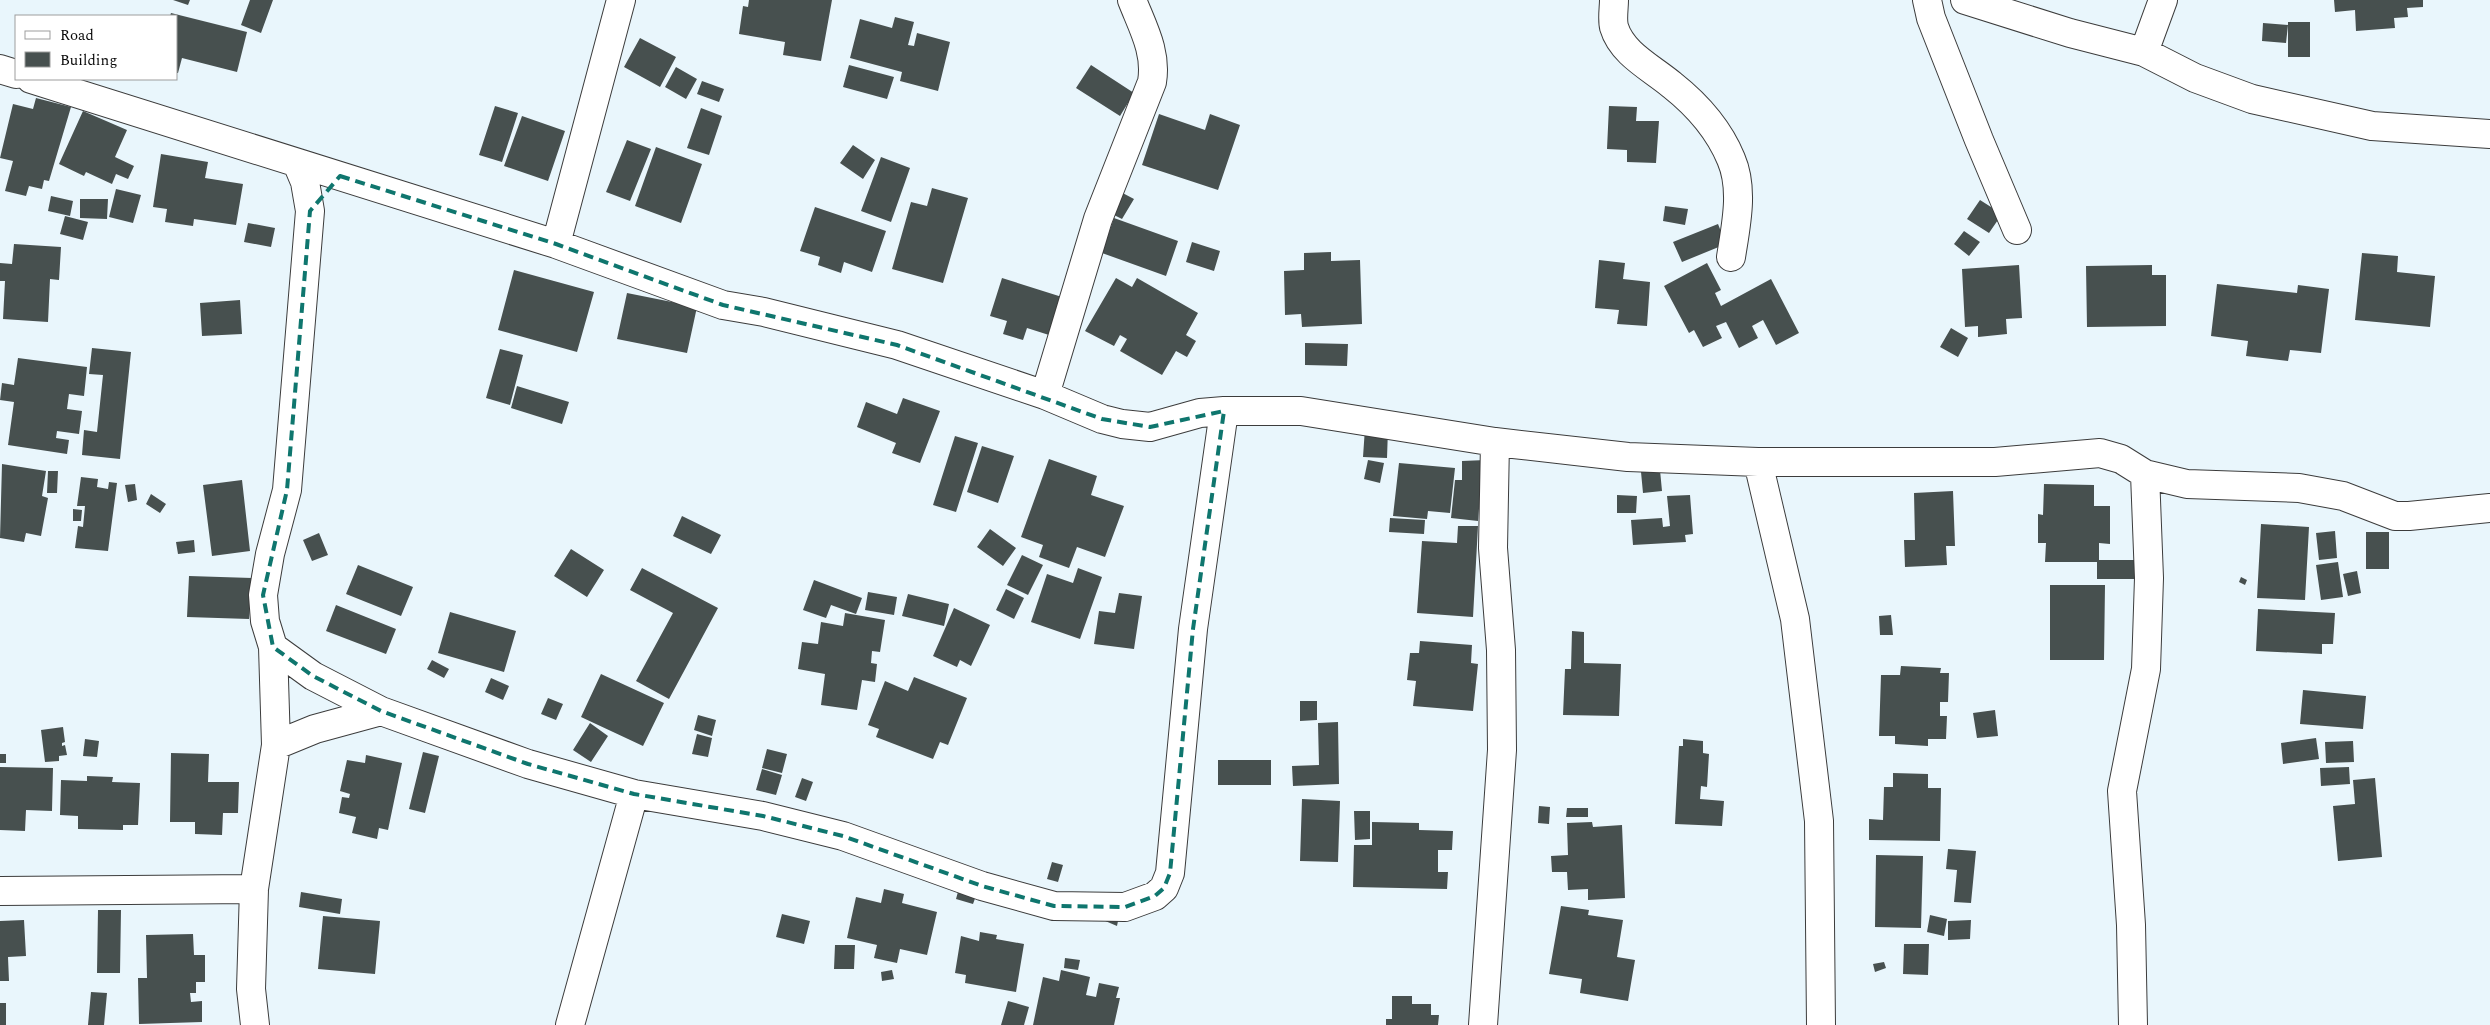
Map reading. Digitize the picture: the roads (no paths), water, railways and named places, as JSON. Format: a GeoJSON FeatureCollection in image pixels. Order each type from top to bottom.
{"type":"FeatureCollection","features":[{"type":"Feature","properties":{"kind":"street"},"geometry":{"type":"LineString","coordinates":[[556,244],[621,0]]}},
{"type":"Feature","properties":{"kind":"street"},"geometry":{"type":"LineString","coordinates":[[1045,395],[1098,219],[1152,82],[1155,65],[1151,48],[1132,0]]}},
{"type":"Feature","properties":{"kind":"street"},"geometry":{"type":"LineString","coordinates":[[1614,0],[1614,26],[1622,42],[1637,59],[1673,85],[1696,106],[1713,128],[1731,160],[1738,192],[1731,256]]}},
{"type":"Feature","properties":{"kind":"street"},"geometry":{"type":"LineString","coordinates":[[1927,0],[1931,18],[1979,140],[2018,230]]}},
{"type":"Feature","properties":{"kind":"street"},"geometry":{"type":"LineString","coordinates":[[1965,0],[2070,33],[2144,52],[2195,78],[2252,99],[2372,126],[2490,134]]}},
{"type":"Feature","properties":{"kind":"street"},"geometry":{"type":"LineString","coordinates":[[2144,52],[2163,0]]}},
{"type":"Feature","properties":{"kind":"street"},"geometry":{"type":"LineString","coordinates":[[0,69],[15,74]]}},
{"type":"Feature","properties":{"kind":"street"},"geometry":{"type":"LineString","coordinates":[[34,80],[556,244],[723,305],[764,312],[897,345],[1045,395],[1102,419],[1150,427],[1200,413],[1224,411],[1300,411],[1495,442],[1628,457],[1758,462],[1995,462],[2100,453],[2121,459],[2145,474],[2187,484],[2299,488],[2343,496],[2395,516],[2490,508]]}},
{"type":"Feature","properties":{"kind":"street"},"geometry":{"type":"LineString","coordinates":[[255,1025],[251,989],[254,889],[276,745],[273,647],[265,621],[263,595],[270,554],[287,490],[310,210],[305,182],[297,163]]}},
{"type":"Feature","properties":{"kind":"street"},"geometry":{"type":"LineString","coordinates":[[310,210],[340,176]]}},
{"type":"Feature","properties":{"kind":"street"},"geometry":{"type":"LineString","coordinates":[[273,647],[312,676],[382,710],[528,764],[634,794],[763,816],[843,836],[982,886],[1054,906],[1125,907],[1154,896],[1164,888],[1170,873],[1193,629],[1224,411]]}},
{"type":"Feature","properties":{"kind":"street"},"geometry":{"type":"LineString","coordinates":[[1483,1025],[1502,750],[1500,650],[1493,548],[1495,442]]}},
{"type":"Feature","properties":{"kind":"street"},"geometry":{"type":"LineString","coordinates":[[1758,462],[1794,619],[1819,821],[1821,1025]]}},
{"type":"Feature","properties":{"kind":"street"},"geometry":{"type":"LineString","coordinates":[[2133,1025],[2131,925],[2122,791],[2146,669],[2149,578],[2145,474]]}},
{"type":"Feature","properties":{"kind":"street"},"geometry":{"type":"LineString","coordinates":[[276,745],[315,729],[382,710]]}},
{"type":"Feature","properties":{"kind":"street"},"geometry":{"type":"LineString","coordinates":[[570,1025],[634,794]]}},
{"type":"Feature","properties":{"kind":"street"},"geometry":{"type":"LineString","coordinates":[[0,890],[254,889]]}}]}
